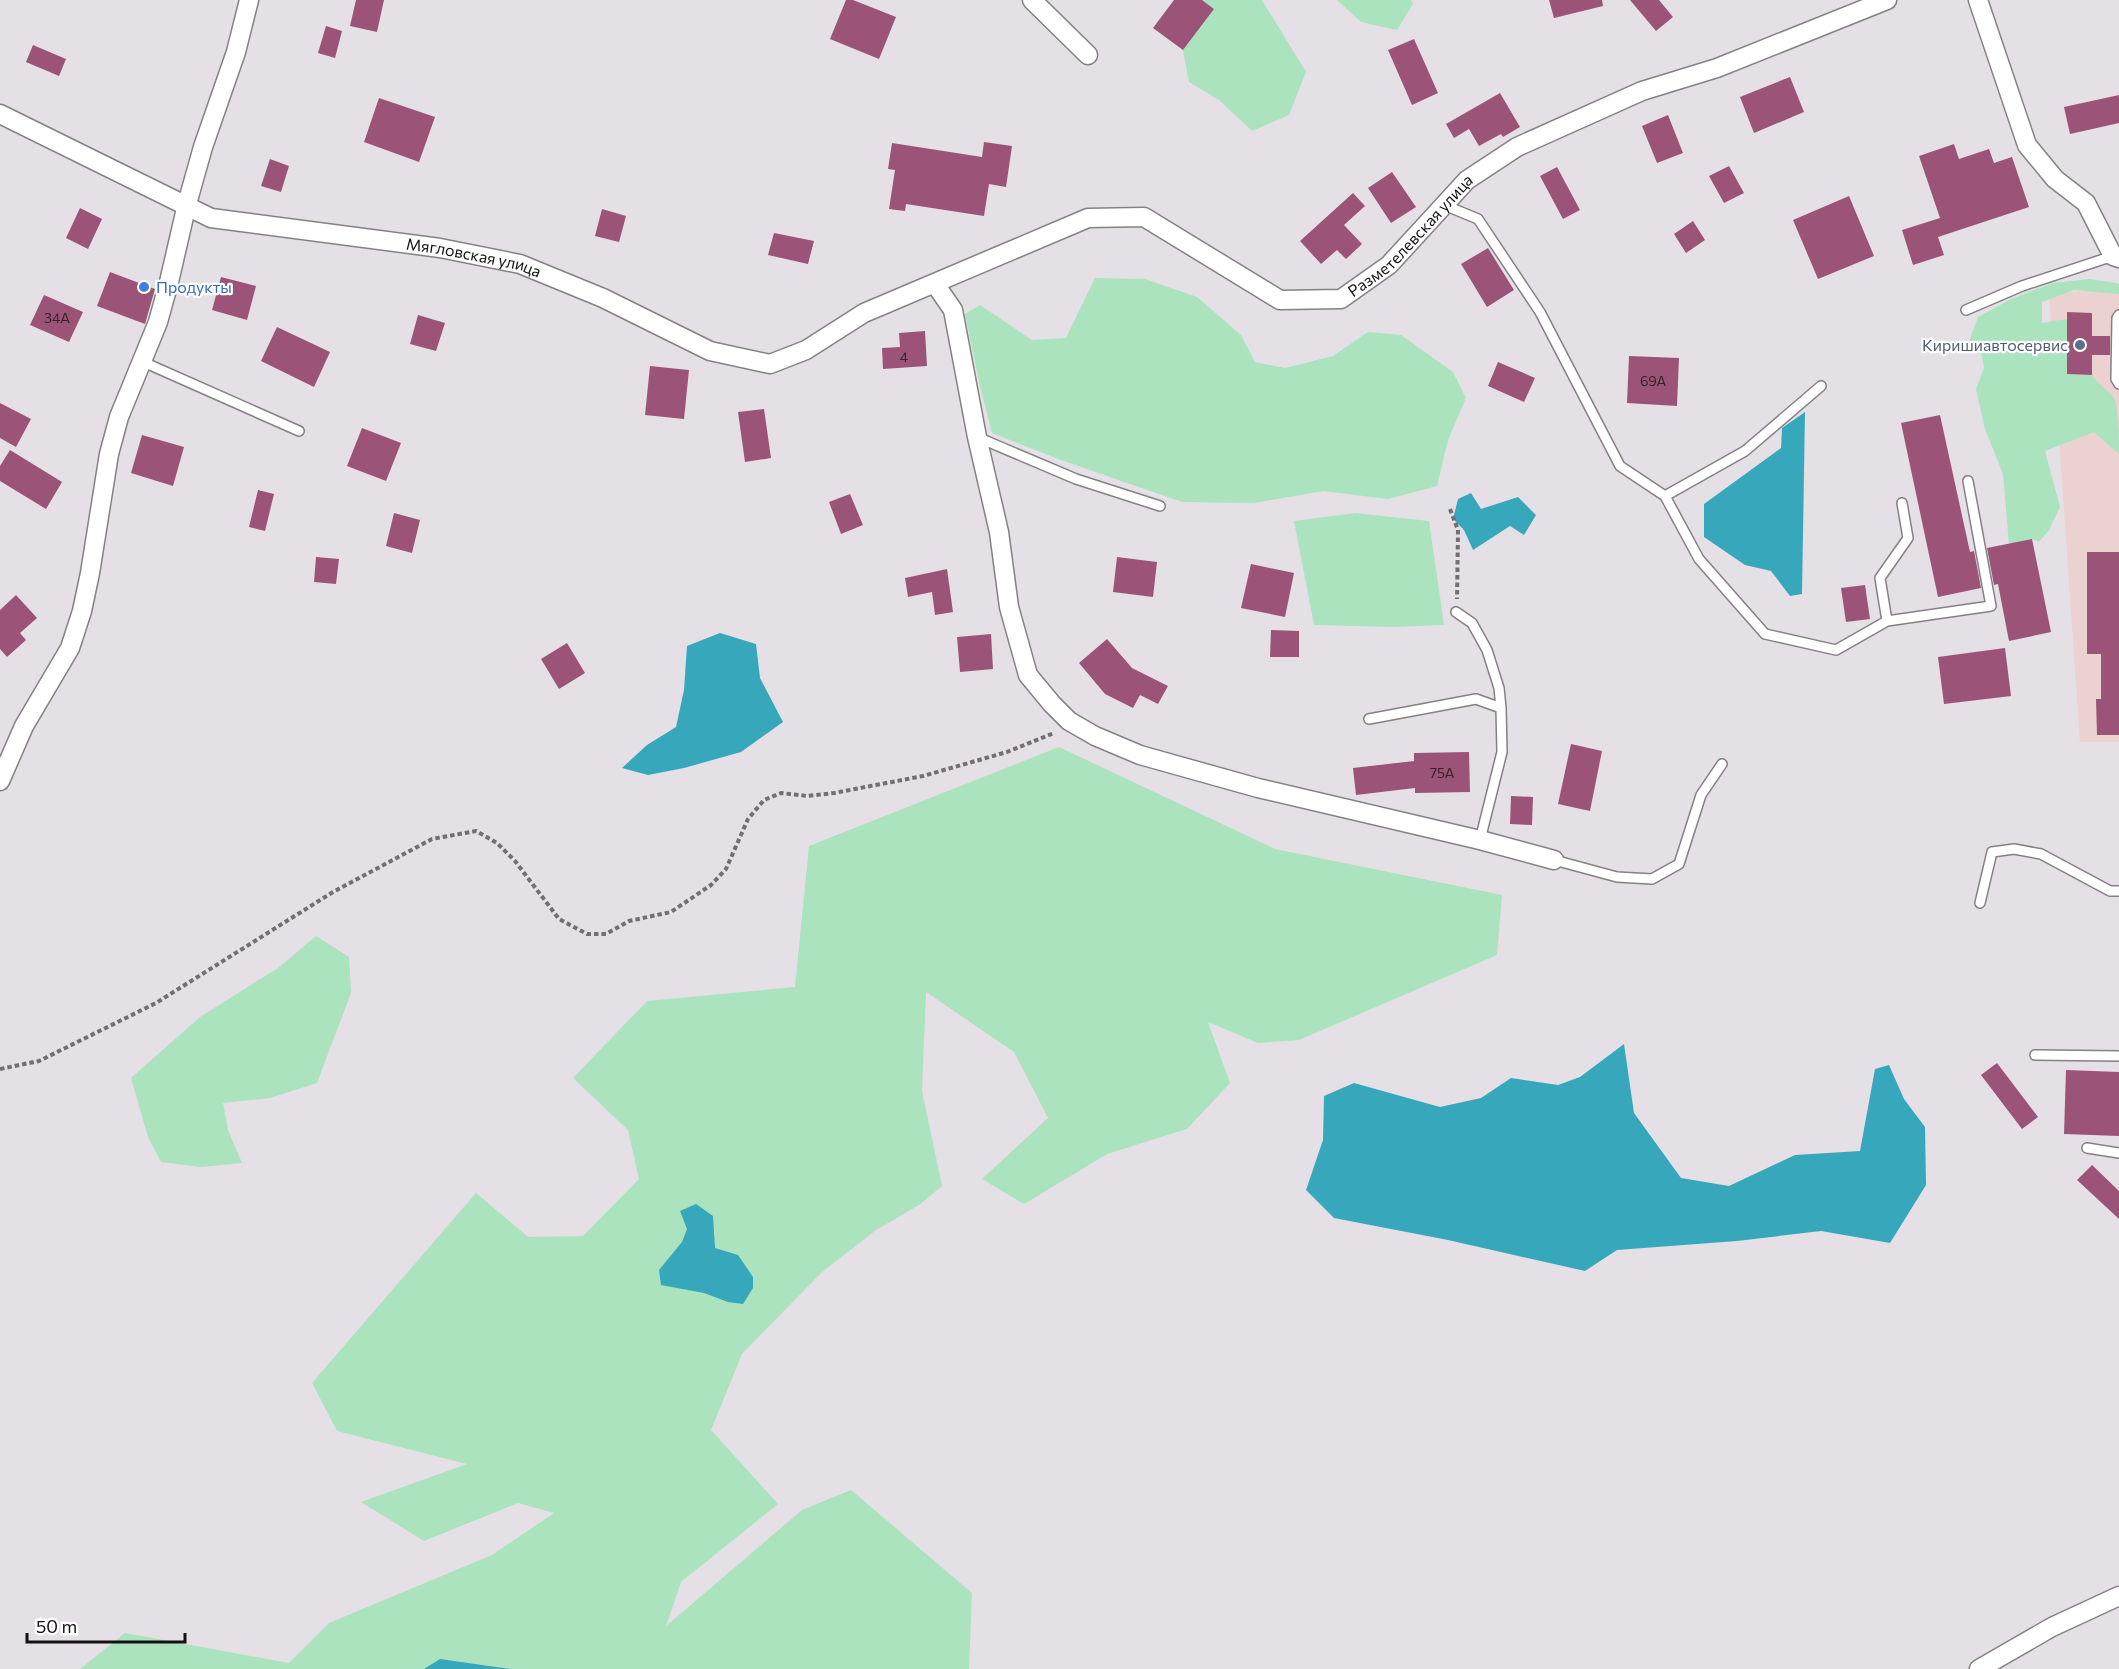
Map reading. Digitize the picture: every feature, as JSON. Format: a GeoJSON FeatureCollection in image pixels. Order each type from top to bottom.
{"type":"FeatureCollection","features":[{"type":"Feature","properties":{"kind":"street"},"geometry":{"type":"LineString","coordinates":[[0,781],[24,726],[70,648],[82,611],[109,454],[120,417],[158,322],[203,147],[236,52],[249,0]]}},
{"type":"Feature","properties":{"kind":"street"},"geometry":{"type":"LineString","coordinates":[[1032,0],[1088,55]]}},
{"type":"Feature","properties":{"kind":"street","name":"Разметелевская улица"},"geometry":{"type":"LineString","coordinates":[[935,284],[1088,218],[1144,217],[1280,300],[1341,299],[1389,265],[1467,180],[1517,147],[1642,91],[1717,68],[1887,0]]}},
{"type":"Feature","properties":{"kind":"street"},"geometry":{"type":"LineString","coordinates":[[1978,0],[2027,145],[2055,179],[2085,203],[2116,257]]}},
{"type":"Feature","properties":{"kind":"street","name":"Мягловская улица"},"geometry":{"type":"LineString","coordinates":[[0,114],[187,204],[211,218],[440,248],[520,264],[603,298],[710,351],[770,364],[806,350],[864,313],[935,284]]}},
{"type":"Feature","properties":{"kind":"street"},"geometry":{"type":"LineString","coordinates":[[935,284],[953,310],[977,437],[999,532],[1009,607],[1028,675],[1052,704],[1070,721],[1095,736],[1140,755],[1258,788],[1480,840],[1554,860]]}},
{"type":"Feature","properties":{"kind":"street"},"geometry":{"type":"LineString","coordinates":[[1979,1669],[2052,1627],[2119,1596]]}},
{"type":"Feature","properties":{"kind":"lane"},"geometry":{"type":"LineString","coordinates":[[1444,205],[1478,219],[1540,312],[1620,466],[1665,496],[1699,559],[1765,634],[1836,650],[1887,621],[1992,606],[1968,481]]}},
{"type":"Feature","properties":{"kind":"lane"},"geometry":{"type":"LineString","coordinates":[[1966,310],[2022,286],[2116,257]]}},
{"type":"Feature","properties":{"kind":"lane"},"geometry":{"type":"LineString","coordinates":[[2119,315],[2117,318],[2116,380],[2119,384]]}},
{"type":"Feature","properties":{"kind":"lane"},"geometry":{"type":"LineString","coordinates":[[141,361],[299,431]]}},
{"type":"Feature","properties":{"kind":"lane"},"geometry":{"type":"LineString","coordinates":[[1665,496],[1745,451],[1821,386]]}},
{"type":"Feature","properties":{"kind":"lane"},"geometry":{"type":"LineString","coordinates":[[977,437],[1076,479],[1160,506]]}},
{"type":"Feature","properties":{"kind":"lane"},"geometry":{"type":"LineString","coordinates":[[1887,621],[1880,578],[1908,538],[1902,503]]}},
{"type":"Feature","properties":{"kind":"lane"},"geometry":{"type":"LineString","coordinates":[[1456,612],[1472,623],[1487,650],[1499,688],[1502,753],[1480,840]]}},
{"type":"Feature","properties":{"kind":"lane"},"geometry":{"type":"LineString","coordinates":[[1369,718],[1476,699],[1501,708]]}},
{"type":"Feature","properties":{"kind":"lane"},"geometry":{"type":"LineString","coordinates":[[1554,860],[1617,877],[1652,879],[1679,864],[1701,795],[1722,764]]}},
{"type":"Feature","properties":{"kind":"lane"},"geometry":{"type":"LineString","coordinates":[[1980,903],[1992,852],[2014,849],[2041,854],[2110,891],[2119,891]]}},
{"type":"Feature","properties":{"kind":"lane"},"geometry":{"type":"LineString","coordinates":[[2035,1055],[2119,1056]]}},
{"type":"Feature","properties":{"kind":"lane"},"geometry":{"type":"LineString","coordinates":[[2087,1148],[2119,1153]]}},
{"type":"Feature","properties":{"kind":"path"},"geometry":{"type":"LineString","coordinates":[[1450,509],[1458,530],[1456,612]]}},
{"type":"Feature","properties":{"kind":"path"},"geometry":{"type":"LineString","coordinates":[[0,1069],[39,1060],[156,1003],[333,892],[432,839],[476,831],[497,843],[515,861],[559,919],[587,934],[606,934],[629,921],[671,912],[711,885],[726,869],[748,819],[764,800],[781,793],[807,796],[834,793],[923,776],[1008,752],[1054,734],[1070,721]]}},
{"type":"Feature","properties":{"kind":"shaded area"},"geometry":{"type":"Polygon","coordinates":[[[2119,288],[2119,742],[2080,742],[2049,294],[2119,288]]]}},
{"type":"Feature","properties":{"kind":"green space"},"geometry":{"type":"Polygon","coordinates":[[[1202,0],[1262,0],[1306,72],[1289,115],[1252,131],[1219,100],[1189,82],[1183,50],[1214,9],[1202,0]]]}},
{"type":"Feature","properties":{"kind":"green space"},"geometry":{"type":"Polygon","coordinates":[[[1337,0],[1411,0],[1413,4],[1397,30],[1361,22],[1337,0]]]}},
{"type":"Feature","properties":{"kind":"green space"},"geometry":{"type":"Polygon","coordinates":[[[1095,278],[1145,279],[1197,297],[1241,335],[1255,362],[1285,368],[1333,356],[1368,332],[1401,335],[1453,372],[1466,398],[1448,440],[1437,486],[1388,499],[1323,491],[1254,503],[1182,502],[1061,460],[992,433],[965,314],[980,305],[1032,340],[1066,338],[1095,278]]]}},
{"type":"Feature","properties":{"kind":"green space"},"geometry":{"type":"Polygon","coordinates":[[[2089,279],[2119,284],[2119,294],[2074,290],[2042,302],[2042,323],[2067,319],[2067,374],[2092,375],[2114,398],[2118,417],[2119,454],[2094,432],[2045,451],[2060,507],[2049,530],[2039,542],[2032,539],[2009,544],[2003,474],[1985,429],[1976,389],[1984,368],[1981,351],[1965,353],[1978,317],[2011,299],[2053,283],[2089,279]]]}},
{"type":"Feature","properties":{"kind":"green space"},"geometry":{"type":"Polygon","coordinates":[[[1355,513],[1429,521],[1444,625],[1394,627],[1314,625],[1294,521],[1355,513]]]}},
{"type":"Feature","properties":{"kind":"green space"},"geometry":{"type":"Polygon","coordinates":[[[1059,747],[1275,849],[1502,895],[1497,955],[1299,1040],[1258,1043],[1208,1022],[1230,1083],[1187,1129],[1107,1154],[1024,1204],[982,1179],[1048,1118],[1014,1052],[926,992],[922,1091],[942,1186],[919,1205],[876,1230],[821,1273],[742,1354],[711,1430],[778,1504],[681,1582],[666,1626],[802,1510],[851,1490],[972,1593],[969,1669],[80,1669],[125,1633],[289,1663],[329,1623],[492,1555],[554,1513],[518,1503],[424,1541],[361,1502],[467,1464],[337,1431],[312,1383],[476,1193],[528,1237],[583,1236],[639,1179],[628,1130],[573,1078],[647,1001],[795,987],[809,846],[1059,747]]]}},
{"type":"Feature","properties":{"kind":"green space"},"geometry":{"type":"Polygon","coordinates":[[[316,936],[349,957],[351,993],[317,1083],[270,1098],[223,1103],[228,1130],[242,1163],[201,1167],[161,1162],[148,1137],[131,1078],[200,1017],[278,968],[316,936]]]}},
{"type":"Feature","properties":{"kind":"water"},"geometry":{"type":"Polygon","coordinates":[[[1805,412],[1802,594],[1790,596],[1771,571],[1745,565],[1704,537],[1704,504],[1781,448],[1782,428],[1805,412]]]}},
{"type":"Feature","properties":{"kind":"water"},"geometry":{"type":"Polygon","coordinates":[[[1471,493],[1481,509],[1518,497],[1536,515],[1524,535],[1510,526],[1473,550],[1464,530],[1453,519],[1458,499],[1471,493]]]}},
{"type":"Feature","properties":{"kind":"water"},"geometry":{"type":"Polygon","coordinates":[[[720,633],[756,644],[760,678],[783,722],[741,752],[684,768],[648,775],[622,768],[647,745],[676,727],[684,690],[687,646],[720,633]]]}},
{"type":"Feature","properties":{"kind":"water"},"geometry":{"type":"Polygon","coordinates":[[[1624,1044],[1634,1113],[1681,1178],[1729,1186],[1795,1155],[1860,1151],[1875,1069],[1889,1065],[1904,1099],[1925,1127],[1926,1185],[1890,1243],[1821,1231],[1737,1241],[1617,1250],[1585,1271],[1448,1240],[1334,1218],[1306,1190],[1323,1140],[1324,1096],[1354,1083],[1440,1107],[1481,1098],[1511,1078],[1558,1085],[1580,1077],[1624,1044]]]}},
{"type":"Feature","properties":{"kind":"water"},"geometry":{"type":"Polygon","coordinates":[[[696,1204],[713,1216],[715,1248],[738,1255],[753,1277],[753,1288],[743,1304],[728,1302],[704,1293],[661,1285],[659,1270],[682,1242],[687,1229],[680,1211],[696,1204]]]}},
{"type":"Feature","properties":{"kind":"water"},"geometry":{"type":"Polygon","coordinates":[[[440,1659],[510,1669],[424,1669],[440,1659]]]}},
{"type":"Feature","properties":{"kind":"building"},"geometry":{"type":"Polygon","coordinates":[[[356,0],[384,0],[377,32],[350,26],[356,0]]]}},
{"type":"Feature","properties":{"kind":"building"},"geometry":{"type":"Polygon","coordinates":[[[846,0],[853,0],[896,17],[879,59],[830,39],[846,0]]]}},
{"type":"Feature","properties":{"kind":"building"},"geometry":{"type":"Polygon","coordinates":[[[1174,0],[1202,0],[1214,9],[1183,50],[1153,28],[1174,0]]]}},
{"type":"Feature","properties":{"kind":"building"},"geometry":{"type":"Polygon","coordinates":[[[1549,0],[1602,0],[1603,6],[1554,18],[1549,0]]]}},
{"type":"Feature","properties":{"kind":"building"},"geometry":{"type":"Polygon","coordinates":[[[1630,0],[1659,0],[1673,17],[1656,31],[1630,0]]]}},
{"type":"Feature","properties":{"kind":"building"},"geometry":{"type":"Polygon","coordinates":[[[326,26],[342,31],[335,58],[318,53],[326,26]]]}},
{"type":"Feature","properties":{"kind":"building"},"geometry":{"type":"Polygon","coordinates":[[[1414,39],[1438,93],[1412,105],[1388,50],[1414,39]]]}},
{"type":"Feature","properties":{"kind":"building"},"geometry":{"type":"Polygon","coordinates":[[[33,45],[66,59],[59,76],[26,62],[33,45]]]}},
{"type":"Feature","properties":{"kind":"building"},"geometry":{"type":"Polygon","coordinates":[[[1790,77],[1804,112],[1754,133],[1740,97],[1790,77]]]}},
{"type":"Feature","properties":{"kind":"building"},"geometry":{"type":"Polygon","coordinates":[[[1500,93],[1520,127],[1503,137],[1501,134],[1479,146],[1469,129],[1454,138],[1446,124],[1500,93]]]}},
{"type":"Feature","properties":{"kind":"building"},"geometry":{"type":"Polygon","coordinates":[[[2119,95],[2119,123],[2070,134],[2064,107],[2119,95]]]}},
{"type":"Feature","properties":{"kind":"building"},"geometry":{"type":"Polygon","coordinates":[[[379,98],[435,117],[419,162],[364,142],[379,98]]]}},
{"type":"Feature","properties":{"kind":"building"},"geometry":{"type":"Polygon","coordinates":[[[1668,115],[1683,153],[1657,163],[1642,126],[1668,115]]]}},
{"type":"Feature","properties":{"kind":"building"},"geometry":{"type":"Polygon","coordinates":[[[984,142],[1012,146],[1006,187],[989,184],[984,216],[906,204],[905,211],[889,209],[895,170],[888,169],[892,143],[982,157],[984,142]]]}},
{"type":"Feature","properties":{"kind":"building"},"geometry":{"type":"Polygon","coordinates":[[[1954,144],[1959,159],[1989,149],[1994,163],[2012,157],[2029,207],[1938,237],[1944,255],[1913,265],[1902,230],[1940,218],[1919,156],[1954,144]]]}},
{"type":"Feature","properties":{"kind":"building"},"geometry":{"type":"Polygon","coordinates":[[[270,159],[289,166],[281,192],[261,186],[270,159]]]}},
{"type":"Feature","properties":{"kind":"building"},"geometry":{"type":"Polygon","coordinates":[[[1729,166],[1744,193],[1724,203],[1709,176],[1729,166]]]}},
{"type":"Feature","properties":{"kind":"building"},"geometry":{"type":"Polygon","coordinates":[[[1557,167],[1580,210],[1563,219],[1540,176],[1557,167]]]}},
{"type":"Feature","properties":{"kind":"building"},"geometry":{"type":"Polygon","coordinates":[[[1392,172],[1416,207],[1391,223],[1368,188],[1392,172]]]}},
{"type":"Feature","properties":{"kind":"building"},"geometry":{"type":"Polygon","coordinates":[[[1353,193],[1365,206],[1344,225],[1362,244],[1346,259],[1337,250],[1321,264],[1300,241],[1353,193]]]}},
{"type":"Feature","properties":{"kind":"building"},"geometry":{"type":"Polygon","coordinates":[[[1849,196],[1874,256],[1818,279],[1793,220],[1849,196]]]}},
{"type":"Feature","properties":{"kind":"building"},"geometry":{"type":"Polygon","coordinates":[[[80,208],[102,219],[88,249],[66,238],[80,208]]]}},
{"type":"Feature","properties":{"kind":"building"},"geometry":{"type":"Polygon","coordinates":[[[602,209],[626,216],[619,242],[595,236],[602,209]]]}},
{"type":"Feature","properties":{"kind":"building"},"geometry":{"type":"Polygon","coordinates":[[[1693,221],[1705,240],[1686,253],[1674,234],[1693,221]]]}},
{"type":"Feature","properties":{"kind":"building"},"geometry":{"type":"Polygon","coordinates":[[[774,233],[814,241],[808,264],[768,255],[774,233]]]}},
{"type":"Feature","properties":{"kind":"building"},"geometry":{"type":"Polygon","coordinates":[[[1488,248],[1514,290],[1487,307],[1461,264],[1488,248]]]}},
{"type":"Feature","properties":{"kind":"building"},"geometry":{"type":"Polygon","coordinates":[[[110,272],[155,289],[145,324],[97,306],[110,272]]]}},
{"type":"Feature","properties":{"kind":"building"},"geometry":{"type":"Polygon","coordinates":[[[221,277],[256,286],[247,320],[212,310],[221,277]]]}},
{"type":"Feature","properties":{"kind":"building"},"geometry":{"type":"Polygon","coordinates":[[[44,295],[83,312],[69,342],[30,325],[44,295]]]}},
{"type":"Feature","properties":{"kind":"building","name":"Киришиавтосервис"},"geometry":{"type":"Polygon","coordinates":[[[2067,312],[2092,313],[2092,336],[2110,336],[2110,355],[2092,355],[2092,375],[2067,374],[2067,312]]]}},
{"type":"Feature","properties":{"kind":"building"},"geometry":{"type":"Polygon","coordinates":[[[418,315],[445,323],[436,351],[410,344],[418,315]]]}},
{"type":"Feature","properties":{"kind":"building"},"geometry":{"type":"Polygon","coordinates":[[[277,327],[330,352],[314,387],[261,361],[277,327]]]}},
{"type":"Feature","properties":{"kind":"building"},"geometry":{"type":"Polygon","coordinates":[[[925,331],[927,366],[883,369],[882,348],[900,347],[899,333],[925,331]]]}},
{"type":"Feature","properties":{"kind":"building"},"geometry":{"type":"Polygon","coordinates":[[[1629,356],[1679,358],[1677,406],[1627,403],[1629,356]]]}},
{"type":"Feature","properties":{"kind":"building"},"geometry":{"type":"Polygon","coordinates":[[[1498,362],[1535,378],[1524,402],[1488,386],[1498,362]]]}},
{"type":"Feature","properties":{"kind":"building"},"geometry":{"type":"Polygon","coordinates":[[[650,366],[689,370],[684,419],[645,415],[650,366]]]}},
{"type":"Feature","properties":{"kind":"building"},"geometry":{"type":"Polygon","coordinates":[[[0,403],[31,419],[16,447],[0,438],[0,403]]]}},
{"type":"Feature","properties":{"kind":"building"},"geometry":{"type":"Polygon","coordinates":[[[764,409],[771,458],[745,462],[738,412],[764,409]]]}},
{"type":"Feature","properties":{"kind":"building"},"geometry":{"type":"Polygon","coordinates":[[[1940,415],[1970,552],[1974,551],[1981,588],[1938,597],[1901,423],[1940,415]]]}},
{"type":"Feature","properties":{"kind":"building"},"geometry":{"type":"Polygon","coordinates":[[[362,428],[401,443],[386,481],[347,466],[362,428]]]}},
{"type":"Feature","properties":{"kind":"building"},"geometry":{"type":"Polygon","coordinates":[[[142,435],[184,447],[173,486],[131,473],[142,435]]]}},
{"type":"Feature","properties":{"kind":"building"},"geometry":{"type":"Polygon","coordinates":[[[10,450],[62,482],[46,509],[0,481],[0,466],[10,450]]]}},
{"type":"Feature","properties":{"kind":"building"},"geometry":{"type":"Polygon","coordinates":[[[258,490],[274,494],[265,531],[249,527],[258,490]]]}},
{"type":"Feature","properties":{"kind":"building"},"geometry":{"type":"Polygon","coordinates":[[[850,494],[863,525],[841,534],[829,502],[850,494]]]}},
{"type":"Feature","properties":{"kind":"building"},"geometry":{"type":"Polygon","coordinates":[[[394,513],[420,520],[412,553],[386,546],[394,513]]]}},
{"type":"Feature","properties":{"kind":"building"},"geometry":{"type":"Polygon","coordinates":[[[2032,539],[2051,632],[2009,641],[1998,584],[1994,585],[1987,548],[2032,539]]]}},
{"type":"Feature","properties":{"kind":"building"},"geometry":{"type":"Polygon","coordinates":[[[2087,552],[2119,552],[2119,735],[2097,735],[2096,699],[2101,699],[2101,654],[2087,654],[2087,552]]]}},
{"type":"Feature","properties":{"kind":"building"},"geometry":{"type":"Polygon","coordinates":[[[316,557],[339,559],[336,584],[314,582],[316,557]]]}},
{"type":"Feature","properties":{"kind":"building"},"geometry":{"type":"Polygon","coordinates":[[[1117,557],[1157,562],[1153,597],[1113,592],[1117,557]]]}},
{"type":"Feature","properties":{"kind":"building"},"geometry":{"type":"Polygon","coordinates":[[[1251,564],[1294,573],[1285,617],[1241,608],[1251,564]]]}},
{"type":"Feature","properties":{"kind":"building"},"geometry":{"type":"Polygon","coordinates":[[[947,569],[953,612],[935,615],[932,592],[908,597],[905,578],[947,569]]]}},
{"type":"Feature","properties":{"kind":"building"},"geometry":{"type":"Polygon","coordinates":[[[1865,585],[1870,619],[1846,622],[1841,588],[1865,585]]]}},
{"type":"Feature","properties":{"kind":"building"},"geometry":{"type":"Polygon","coordinates":[[[16,595],[37,618],[20,633],[26,640],[7,657],[0,649],[0,610],[16,595]]]}},
{"type":"Feature","properties":{"kind":"building"},"geometry":{"type":"Polygon","coordinates":[[[1271,630],[1299,631],[1299,657],[1270,657],[1271,630]]]}},
{"type":"Feature","properties":{"kind":"building"},"geometry":{"type":"Polygon","coordinates":[[[991,634],[993,669],[960,672],[957,637],[991,634]]]}},
{"type":"Feature","properties":{"kind":"building"},"geometry":{"type":"Polygon","coordinates":[[[1107,639],[1132,668],[1168,686],[1158,704],[1140,695],[1133,708],[1105,694],[1079,663],[1107,639]]]}},
{"type":"Feature","properties":{"kind":"building"},"geometry":{"type":"Polygon","coordinates":[[[567,643],[585,673],[559,689],[541,659],[567,643]]]}},
{"type":"Feature","properties":{"kind":"building"},"geometry":{"type":"Polygon","coordinates":[[[2005,648],[2011,696],[1944,704],[1938,657],[2005,648]]]}},
{"type":"Feature","properties":{"kind":"building"},"geometry":{"type":"Polygon","coordinates":[[[1571,744],[1602,751],[1590,811],[1558,804],[1571,744]]]}},
{"type":"Feature","properties":{"kind":"building"},"geometry":{"type":"Polygon","coordinates":[[[1469,752],[1470,792],[1415,793],[1415,788],[1356,795],[1353,768],[1414,761],[1414,753],[1469,752]]]}},
{"type":"Feature","properties":{"kind":"building"},"geometry":{"type":"Polygon","coordinates":[[[1511,796],[1533,797],[1532,825],[1510,824],[1511,796]]]}},
{"type":"Feature","properties":{"kind":"building"},"geometry":{"type":"Polygon","coordinates":[[[1997,1063],[2038,1117],[2022,1129],[1981,1075],[1997,1063]]]}},
{"type":"Feature","properties":{"kind":"building"},"geometry":{"type":"Polygon","coordinates":[[[2066,1070],[2119,1072],[2119,1136],[2064,1134],[2066,1070]]]}},
{"type":"Feature","properties":{"kind":"building"},"geometry":{"type":"Polygon","coordinates":[[[2092,1165],[2119,1191],[2119,1219],[2077,1180],[2092,1165]]]}},
{"type":"Feature","properties":{"kind":"place","name":"Продукты"},"geometry":{"type":"Point","coordinates":[144,287]}},
{"type":"Feature","properties":{"kind":"place","name":"Киришиавтосервис"},"geometry":{"type":"Point","coordinates":[2080,345]}}]}
